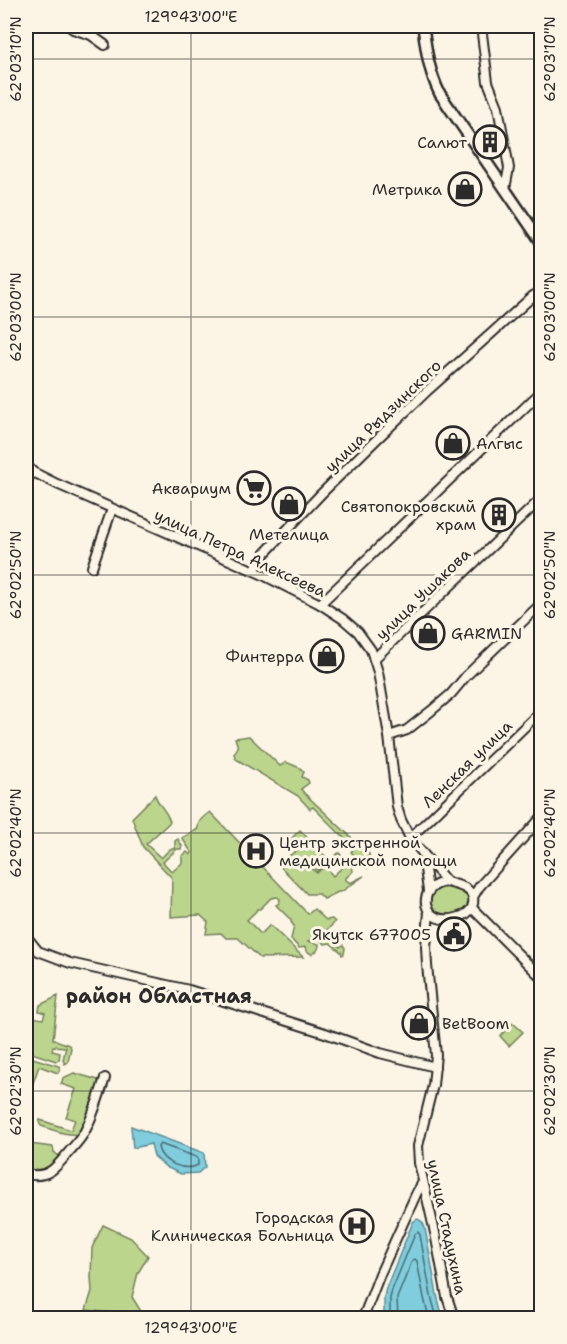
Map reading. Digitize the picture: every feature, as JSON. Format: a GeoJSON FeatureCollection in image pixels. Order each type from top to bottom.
{"type":"FeatureCollection","features":[{"type":"Feature","properties":{"kind":"main road"},"geometry":{"type":"LineString","coordinates":[[423,26],[426,55],[436,86],[542,243]]}},
{"type":"Feature","properties":{"kind":"street"},"geometry":{"type":"LineString","coordinates":[[481,26],[488,82],[498,106],[509,168],[505,189]]}},
{"type":"Feature","properties":{"kind":"street"},"geometry":{"type":"LineString","coordinates":[[75,27],[105,45]]}},
{"type":"Feature","properties":{"kind":"street","name":"улица Рыдзинского"},"geometry":{"type":"LineString","coordinates":[[254,570],[265,554],[321,494],[376,440],[476,347],[533,296],[542,291]]}},
{"type":"Feature","properties":{"kind":"street"},"geometry":{"type":"LineString","coordinates":[[320,604],[542,391]]}},
{"type":"Feature","properties":{"kind":"street","name":"улица Петра Алексеева"},"geometry":{"type":"LineString","coordinates":[[26,465],[33,472],[57,484],[254,570],[320,604],[358,632],[371,650],[378,672],[389,736],[397,807],[401,820],[410,838],[447,882]]}},
{"type":"Feature","properties":{"kind":"street"},"geometry":{"type":"LineString","coordinates":[[26,480],[33,472]]}},
{"type":"Feature","properties":{"kind":"street","name":"улица Ушакова"},"geometry":{"type":"LineString","coordinates":[[375,659],[542,498]]}},
{"type":"Feature","properties":{"kind":"street"},"geometry":{"type":"LineString","coordinates":[[92,567],[112,509]]}},
{"type":"Feature","properties":{"kind":"street"},"geometry":{"type":"LineString","coordinates":[[389,736],[406,730],[432,711],[542,603]]}},
{"type":"Feature","properties":{"kind":"street","name":"Ленская улица"},"geometry":{"type":"LineString","coordinates":[[410,838],[542,710]]}},
{"type":"Feature","properties":{"kind":"street"},"geometry":{"type":"LineString","coordinates":[[473,897],[479,887],[542,817]]}},
{"type":"Feature","properties":{"kind":"street"},"geometry":{"type":"LineString","coordinates":[[423,853],[428,891],[426,906],[434,918],[440,920]]}},
{"type":"Feature","properties":{"kind":"street"},"geometry":{"type":"LineString","coordinates":[[428,891],[438,883],[447,882],[466,888],[479,887]]}},
{"type":"Feature","properties":{"kind":"street"},"geometry":{"type":"LineString","coordinates":[[428,927],[432,922],[466,915],[473,909],[473,897],[466,888]]}},
{"type":"Feature","properties":{"kind":"street"},"geometry":{"type":"LineString","coordinates":[[473,909],[542,978]]}},
{"type":"Feature","properties":{"kind":"street","name":"улица Стадухина"},"geometry":{"type":"LineString","coordinates":[[429,912],[426,947],[434,1027],[435,1067],[433,1085],[418,1146],[419,1163],[447,1297],[454,1318]]}},
{"type":"Feature","properties":{"kind":"street"},"geometry":{"type":"LineString","coordinates":[[26,936],[38,951],[70,963],[189,990],[380,1053],[435,1067]]}},
{"type":"Feature","properties":{"kind":"street"},"geometry":{"type":"LineString","coordinates":[[26,1174],[34,1176],[47,1174],[61,1162],[84,1133],[105,1078]]}},
{"type":"Feature","properties":{"kind":"street"},"geometry":{"type":"LineString","coordinates":[[363,1318],[398,1233],[423,1182]]}},
{"type":"Feature","properties":{"kind":"green space"},"geometry":{"type":"Polygon","coordinates":[[[249,736],[280,766],[286,762],[304,772],[302,777],[309,783],[301,789],[369,854],[367,868],[351,852],[354,848],[313,807],[310,809],[298,796],[236,759],[234,754],[238,747],[235,738],[249,736]]]}},
{"type":"Feature","properties":{"kind":"green space"},"geometry":{"type":"Polygon","coordinates":[[[155,795],[170,822],[146,844],[161,858],[170,849],[174,849],[175,841],[178,839],[182,846],[181,849],[177,849],[163,862],[172,872],[182,863],[182,856],[187,852],[190,855],[192,853],[182,838],[198,829],[200,821],[210,812],[308,914],[314,909],[326,920],[332,919],[335,922],[326,931],[340,947],[343,945],[344,954],[342,955],[330,943],[325,944],[315,936],[308,941],[319,944],[316,952],[311,954],[306,947],[299,948],[291,939],[294,926],[276,905],[280,899],[277,897],[271,898],[247,920],[261,934],[270,925],[303,957],[260,958],[238,938],[226,938],[221,933],[206,934],[208,922],[200,915],[171,917],[172,878],[143,847],[132,818],[155,795]]]}},
{"type":"Feature","properties":{"kind":"green space"},"geometry":{"type":"Polygon","coordinates":[[[300,830],[326,857],[325,863],[317,871],[311,865],[311,860],[306,858],[301,863],[304,867],[309,867],[317,873],[339,853],[340,858],[328,870],[333,876],[349,864],[353,871],[345,879],[350,883],[364,876],[341,892],[324,899],[319,894],[307,894],[278,864],[297,850],[295,844],[290,840],[300,830]]]}},
{"type":"Feature","properties":{"kind":"green space"},"geometry":{"type":"Polygon","coordinates":[[[443,886],[466,895],[471,903],[459,912],[447,915],[437,913],[431,906],[431,897],[443,886]]]}},
{"type":"Feature","properties":{"kind":"green space"},"geometry":{"type":"Polygon","coordinates":[[[58,996],[53,1039],[71,1048],[68,1062],[65,1064],[63,1060],[66,1047],[53,1046],[52,1051],[60,1053],[59,1060],[56,1061],[26,1051],[26,1019],[32,1017],[43,1019],[45,1013],[39,1011],[40,1005],[58,996]]]}},
{"type":"Feature","properties":{"kind":"green space"},"geometry":{"type":"Polygon","coordinates":[[[513,1023],[523,1032],[509,1046],[500,1036],[513,1023]]]}},
{"type":"Feature","properties":{"kind":"green space"},"geometry":{"type":"Polygon","coordinates":[[[26,1056],[59,1066],[60,1069],[58,1073],[39,1066],[26,1103],[26,1083],[32,1074],[26,1070],[26,1056]]]}},
{"type":"Feature","properties":{"kind":"green space"},"geometry":{"type":"Polygon","coordinates":[[[74,1073],[101,1083],[80,1134],[65,1133],[41,1126],[40,1120],[71,1130],[75,1120],[66,1117],[76,1089],[61,1084],[63,1078],[74,1073]]]}},
{"type":"Feature","properties":{"kind":"green space"},"geometry":{"type":"Polygon","coordinates":[[[29,1144],[53,1147],[54,1152],[60,1157],[46,1171],[26,1171],[26,1146],[29,1144]]]}},
{"type":"Feature","properties":{"kind":"green space"},"geometry":{"type":"Polygon","coordinates":[[[103,1225],[131,1238],[148,1256],[138,1273],[132,1297],[144,1316],[86,1310],[92,1291],[92,1248],[103,1225]]]}},
{"type":"Feature","properties":{"kind":"water"},"geometry":{"type":"Polygon","coordinates":[[[131,1126],[204,1153],[205,1167],[198,1173],[181,1174],[166,1167],[154,1156],[151,1144],[133,1148],[131,1126]]]}},
{"type":"Feature","properties":{"kind":"water"},"geometry":{"type":"Polygon","coordinates":[[[417,1219],[425,1228],[443,1318],[384,1318],[386,1288],[413,1222],[417,1219]]]}},
{"type":"Feature","properties":{"kind":"place","name":"Салют"},"geometry":{"type":"Point","coordinates":[490,142]}},
{"type":"Feature","properties":{"kind":"place","name":"Метрика"},"geometry":{"type":"Point","coordinates":[465,189]}},
{"type":"Feature","properties":{"kind":"place","name":"Алгыс"},"geometry":{"type":"Point","coordinates":[453,443]}},
{"type":"Feature","properties":{"kind":"place","name":"Аквариум"},"geometry":{"type":"Point","coordinates":[254,488]}},
{"type":"Feature","properties":{"kind":"place","name":"Метелица"},"geometry":{"type":"Point","coordinates":[289,504]}},
{"type":"Feature","properties":{"kind":"place","name":"Святопокровский храм"},"geometry":{"type":"Point","coordinates":[499,515]}},
{"type":"Feature","properties":{"kind":"place","name":"GARMIN"},"geometry":{"type":"Point","coordinates":[428,633]}},
{"type":"Feature","properties":{"kind":"place","name":"Финтерра"},"geometry":{"type":"Point","coordinates":[327,656]}},
{"type":"Feature","properties":{"kind":"place","name":"Центр экстренной медицинской помощи"},"geometry":{"type":"Point","coordinates":[256,851]}},
{"type":"Feature","properties":{"kind":"place","name":"Якутск 677005"},"geometry":{"type":"Point","coordinates":[454,934]}},
{"type":"Feature","properties":{"kind":"place","name":"BetBoom"},"geometry":{"type":"Point","coordinates":[419,1023]}},
{"type":"Feature","properties":{"kind":"place","name":"Городская Клиническая Больница"},"geometry":{"type":"Point","coordinates":[357,1226]}},
{"type":"Feature","properties":{"kind":"district","name":"район Областная"},"geometry":{"type":"Point","coordinates":[159,996]}}]}
